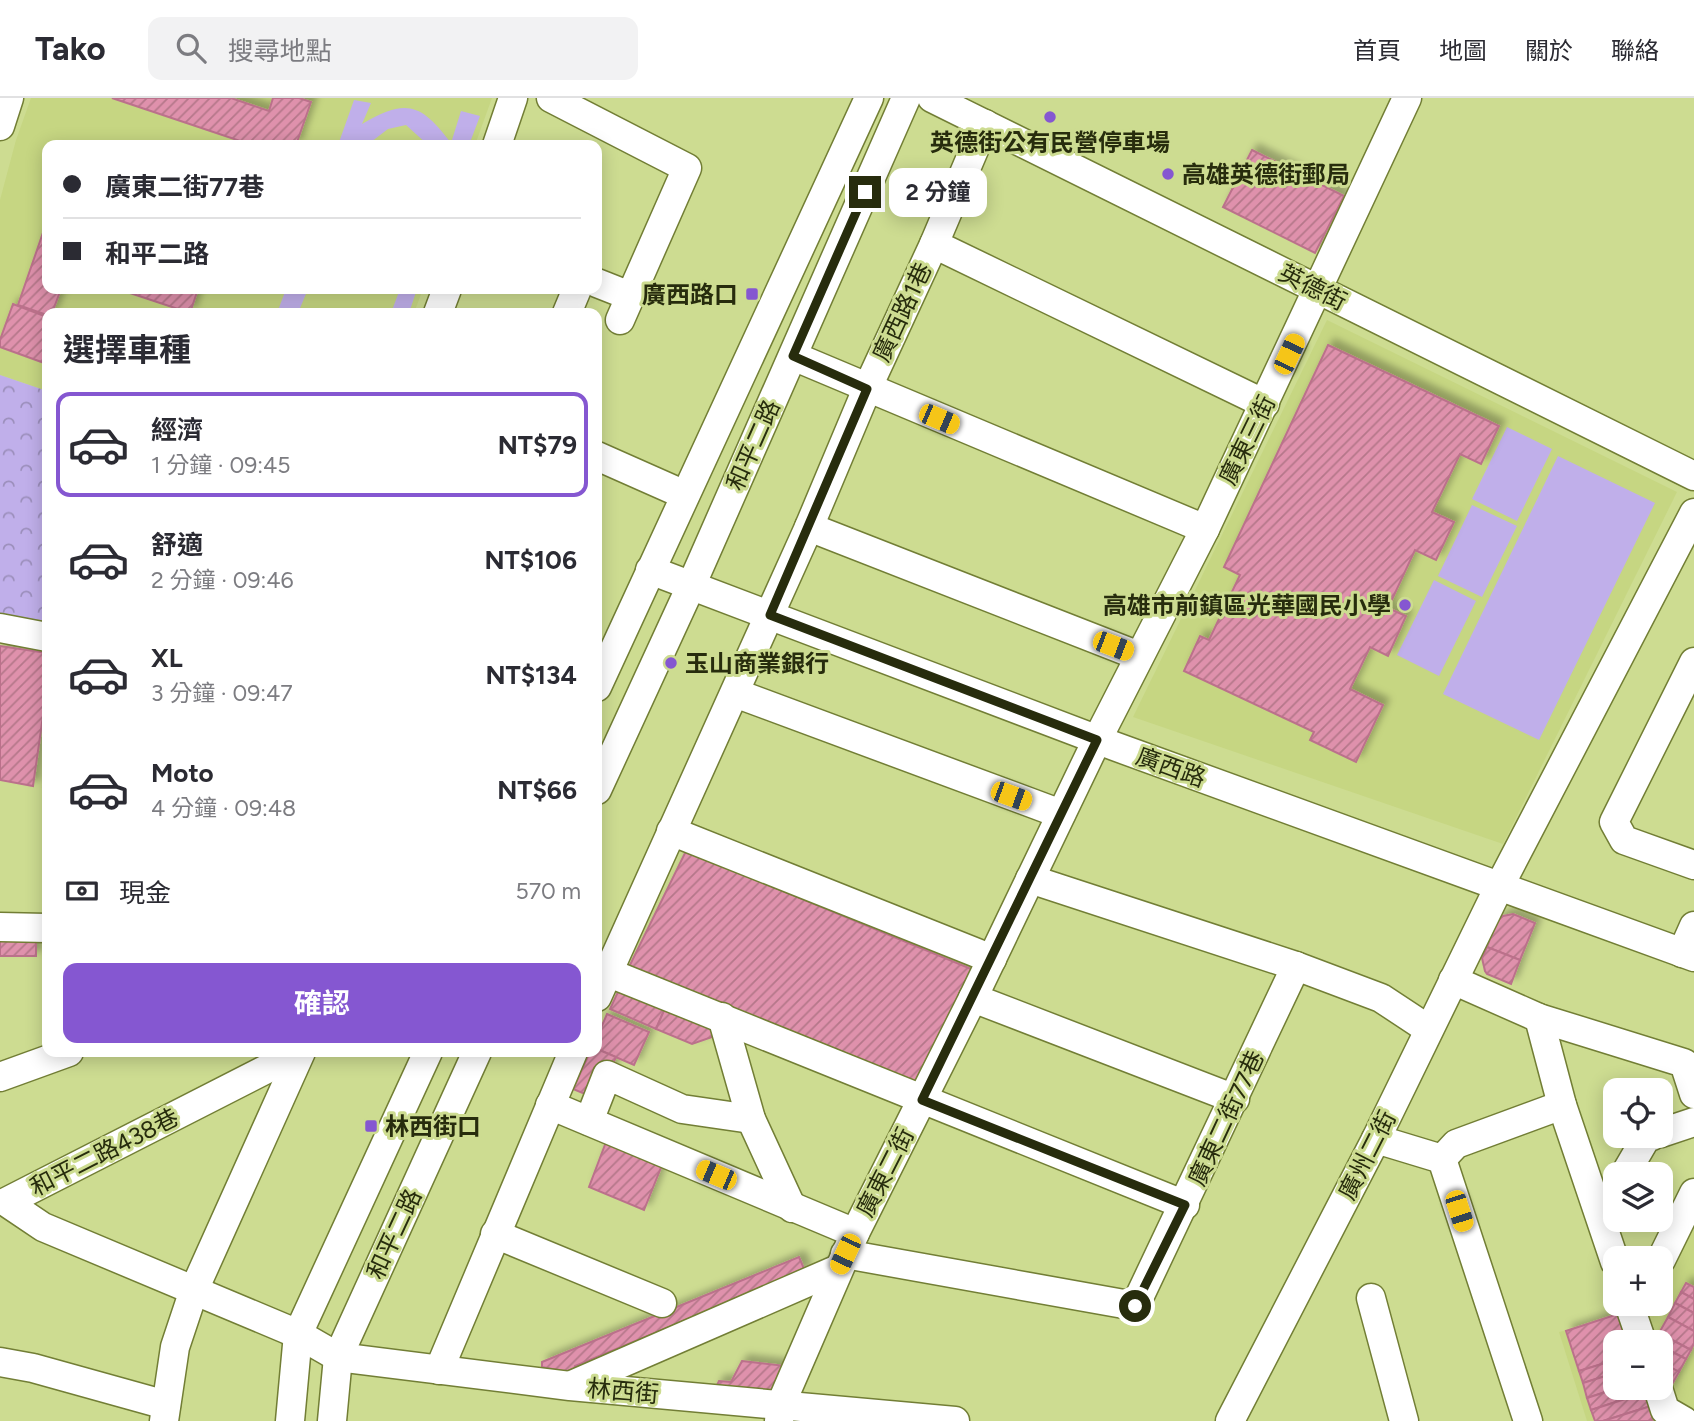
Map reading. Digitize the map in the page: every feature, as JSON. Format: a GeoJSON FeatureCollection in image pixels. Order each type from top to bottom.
{"type":"FeatureCollection","features":[{"type":"Feature","properties":{"kind":"street"},"geometry":{"type":"LineString","coordinates":[[0,126],[9,98]]}},
{"type":"Feature","properties":{"kind":"street"},"geometry":{"type":"LineString","coordinates":[[499,140],[513,98]]}},
{"type":"Feature","properties":{"kind":"street"},"geometry":{"type":"LineString","coordinates":[[551,98],[687,168],[625,308],[602,287]]}},
{"type":"Feature","properties":{"kind":"street","name":"和平二路"},"geometry":{"type":"LineString","coordinates":[[602,676],[869,98]]}},
{"type":"Feature","properties":{"kind":"street","name":"和平二路"},"geometry":{"type":"LineString","coordinates":[[602,779],[691,586],[906,98]]}},
{"type":"Feature","properties":{"kind":"street","name":"英德街"},"geometry":{"type":"LineString","coordinates":[[932,98],[1694,476]]}},
{"type":"Feature","properties":{"kind":"street","name":"廣東三街"},"geometry":{"type":"LineString","coordinates":[[1097,740],[1205,529],[1407,98]]}},
{"type":"Feature","properties":{"kind":"street","name":"廣西路1巷"},"geometry":{"type":"LineString","coordinates":[[602,975],[735,693],[985,124]]}},
{"type":"Feature","properties":{"kind":"street"},"geometry":{"type":"LineString","coordinates":[[934,244],[1265,404]]}},
{"type":"Feature","properties":{"kind":"street"},"geometry":{"type":"LineString","coordinates":[[793,356],[1205,529]]}},
{"type":"Feature","properties":{"kind":"street"},"geometry":{"type":"LineString","coordinates":[[602,458],[685,495]]}},
{"type":"Feature","properties":{"kind":"street","name":"廣州二街"},"geometry":{"type":"LineString","coordinates":[[1230,1421],[1376,1139],[1499,887],[1694,513]]}},
{"type":"Feature","properties":{"kind":"street"},"geometry":{"type":"LineString","coordinates":[[809,527],[1139,656]]}},
{"type":"Feature","properties":{"kind":"street","name":"廣西路"},"geometry":{"type":"LineString","coordinates":[[650,570],[1097,740],[1688,955]]}},
{"type":"Feature","properties":{"kind":"street"},"geometry":{"type":"LineString","coordinates":[[0,628],[42,636]]}},
{"type":"Feature","properties":{"kind":"street"},"geometry":{"type":"LineString","coordinates":[[1694,662],[1614,822],[1624,840],[1694,865]]}},
{"type":"Feature","properties":{"kind":"street"},"geometry":{"type":"LineString","coordinates":[[735,693],[1061,814]]}},
{"type":"Feature","properties":{"kind":"street","name":"廣東二街"},"geometry":{"type":"LineString","coordinates":[[780,1413],[846,1252],[973,998],[1097,740]]}},
{"type":"Feature","properties":{"kind":"street"},"geometry":{"type":"LineString","coordinates":[[671,831],[992,959]]}},
{"type":"Feature","properties":{"kind":"street"},"geometry":{"type":"LineString","coordinates":[[1030,879],[1296,966],[1381,998],[1428,1030]]}},
{"type":"Feature","properties":{"kind":"street"},"geometry":{"type":"LineString","coordinates":[[1688,955],[1694,926]]}},
{"type":"Feature","properties":{"kind":"street"},"geometry":{"type":"LineString","coordinates":[[0,927],[42,928]]}},
{"type":"Feature","properties":{"kind":"street","name":"廣東二街77巷"},"geometry":{"type":"LineString","coordinates":[[846,1252],[1135,1306],[1296,966]]}},
{"type":"Feature","properties":{"kind":"street"},"geometry":{"type":"LineString","coordinates":[[602,980],[722,1017],[1185,1205]]}},
{"type":"Feature","properties":{"kind":"street"},"geometry":{"type":"LineString","coordinates":[[1453,980],[1539,1018],[1684,1063],[1694,1094]]}},
{"type":"Feature","properties":{"kind":"street"},"geometry":{"type":"LineString","coordinates":[[973,998],[1235,1099]]}},
{"type":"Feature","properties":{"kind":"street"},"geometry":{"type":"LineString","coordinates":[[722,1017],[751,1119],[792,1208]]}},
{"type":"Feature","properties":{"kind":"street"},"geometry":{"type":"LineString","coordinates":[[1539,1018],[1562,1105],[1610,1246]]}},
{"type":"Feature","properties":{"kind":"street"},"geometry":{"type":"LineString","coordinates":[[0,1077],[55,1057]]}},
{"type":"Feature","properties":{"kind":"street","name":"和平二路438巷"},"geometry":{"type":"LineString","coordinates":[[291,1057],[6,1202],[43,1227],[298,1334]]}},
{"type":"Feature","properties":{"kind":"street"},"geometry":{"type":"LineString","coordinates":[[0,1362],[33,1368],[165,1413],[175,1347],[194,1290],[299,1057]]}},
{"type":"Feature","properties":{"kind":"street","name":"和平二路"},"geometry":{"type":"LineString","coordinates":[[290,1421],[298,1334],[426,1057]]}},
{"type":"Feature","properties":{"kind":"street","name":"和平二路"},"geometry":{"type":"LineString","coordinates":[[332,1421],[338,1357],[475,1057]]}},
{"type":"Feature","properties":{"kind":"street"},"geometry":{"type":"LineString","coordinates":[[439,1370],[571,1057]]}},
{"type":"Feature","properties":{"kind":"street"},"geometry":{"type":"LineString","coordinates":[[589,1121],[607,1075],[682,1109],[751,1119]]}},
{"type":"Feature","properties":{"kind":"street"},"geometry":{"type":"LineString","coordinates":[[550,1105],[792,1208],[846,1252],[570,1386]]}},
{"type":"Feature","properties":{"kind":"street"},"geometry":{"type":"LineString","coordinates":[[1441,1158],[1456,1144],[1562,1105]]}},
{"type":"Feature","properties":{"kind":"street"},"geometry":{"type":"LineString","coordinates":[[1673,1129],[1694,1122]]}},
{"type":"Feature","properties":{"kind":"street"},"geometry":{"type":"LineString","coordinates":[[1376,1139],[1441,1158]]}},
{"type":"Feature","properties":{"kind":"street"},"geometry":{"type":"LineString","coordinates":[[1441,1158],[1528,1421]]}},
{"type":"Feature","properties":{"kind":"street"},"geometry":{"type":"LineString","coordinates":[[1668,1246],[1694,1193]]}},
{"type":"Feature","properties":{"kind":"street"},"geometry":{"type":"LineString","coordinates":[[1601,1217],[1603,1213]]}},
{"type":"Feature","properties":{"kind":"street"},"geometry":{"type":"LineString","coordinates":[[495,1234],[662,1303]]}},
{"type":"Feature","properties":{"kind":"street"},"geometry":{"type":"LineString","coordinates":[[1371,1298],[1404,1421]]}},
{"type":"Feature","properties":{"kind":"street","name":"林西街"},"geometry":{"type":"LineString","coordinates":[[298,1334],[338,1357],[780,1413],[955,1421]]}},
{"type":"Feature","properties":{"kind":"street"},"geometry":{"type":"LineString","coordinates":[[1662,1400],[1665,1410],[1685,1421],[1694,1402]]}},
{"type":"Feature","properties":{"kind":"shaded area"},"geometry":{"type":"Polygon","coordinates":[[[31,98],[492,98],[477,140],[42,140],[42,294],[421,294],[416,308],[42,308],[42,389],[0,375],[0,200],[16,140],[31,98]]]}},
{"type":"Feature","properties":{"kind":"shaded area","name":"高雄市前鎮區光華國民小學"},"geometry":{"type":"Polygon","coordinates":[[[1327,320],[1677,492],[1503,844],[1133,717],[1327,320]]]}},
{"type":"Feature","properties":{"kind":"shaded area"},"geometry":{"type":"Polygon","coordinates":[[[1694,1203],[1694,1421],[1587,1421],[1559,1332],[1628,1316],[1673,1316],[1673,1247],[1694,1203]]]}},
{"type":"Feature","properties":{"kind":"green space"},"geometry":{"type":"Polygon","coordinates":[[[354,100],[371,103],[362,124],[390,110],[412,109],[431,120],[448,140],[422,140],[406,125],[388,129],[374,140],[340,140],[354,100]]]}},
{"type":"Feature","properties":{"kind":"green space"},"geometry":{"type":"Polygon","coordinates":[[[461,111],[480,116],[471,140],[452,140],[461,111]]]}},
{"type":"Feature","properties":{"kind":"green space"},"geometry":{"type":"Polygon","coordinates":[[[284,294],[306,294],[300,308],[279,308],[284,294]]]}},
{"type":"Feature","properties":{"kind":"green space"},"geometry":{"type":"Polygon","coordinates":[[[398,294],[415,294],[411,308],[393,308],[398,294]]]}},
{"type":"Feature","properties":{"kind":"green space"},"geometry":{"type":"Polygon","coordinates":[[[0,375],[42,389],[42,620],[0,614],[0,375]]]}},
{"type":"Feature","properties":{"kind":"green space"},"geometry":{"type":"Polygon","coordinates":[[[1507,427],[1552,449],[1517,521],[1472,499],[1507,427]]]}},
{"type":"Feature","properties":{"kind":"green space"},"geometry":{"type":"Polygon","coordinates":[[[1558,456],[1655,503],[1539,740],[1443,694],[1558,456]]]}},
{"type":"Feature","properties":{"kind":"green space"},"geometry":{"type":"Polygon","coordinates":[[[1472,505],[1517,526],[1482,597],[1438,576],[1472,505]]]}},
{"type":"Feature","properties":{"kind":"green space"},"geometry":{"type":"Polygon","coordinates":[[[1434,580],[1476,601],[1439,676],[1397,655],[1434,580]]]}},
{"type":"Feature","properties":{"kind":"building"},"geometry":{"type":"Polygon","coordinates":[[[112,98],[231,98],[269,111],[273,98],[299,98],[311,102],[298,140],[237,140],[112,98]]]}},
{"type":"Feature","properties":{"kind":"building"},"geometry":{"type":"Polygon","coordinates":[[[1252,150],[1344,196],[1315,253],[1223,207],[1252,150]]]}},
{"type":"Feature","properties":{"kind":"building"},"geometry":{"type":"Polygon","coordinates":[[[42,235],[42,294],[59,294],[54,308],[42,308],[42,313],[18,305],[42,235]]]}},
{"type":"Feature","properties":{"kind":"building"},"geometry":{"type":"Polygon","coordinates":[[[133,294],[196,294],[192,308],[175,308],[133,294]]]}},
{"type":"Feature","properties":{"kind":"building"},"geometry":{"type":"Polygon","coordinates":[[[13,304],[42,315],[42,362],[0,347],[13,304]]]}},
{"type":"Feature","properties":{"kind":"building"},"geometry":{"type":"Polygon","coordinates":[[[1328,345],[1499,426],[1481,464],[1460,454],[1432,512],[1454,522],[1436,560],[1415,550],[1388,608],[1406,616],[1388,656],[1370,647],[1350,689],[1383,705],[1356,762],[1310,740],[1314,732],[1184,671],[1200,636],[1209,640],[1240,575],[1224,567],[1328,345]]]}},
{"type":"Feature","properties":{"kind":"building"},"geometry":{"type":"Polygon","coordinates":[[[0,646],[42,652],[42,723],[33,786],[0,780],[0,646]]]}},
{"type":"Feature","properties":{"kind":"building"},"geometry":{"type":"Polygon","coordinates":[[[686,851],[981,973],[922,1094],[627,971],[686,851]]]}},
{"type":"Feature","properties":{"kind":"building"},"geometry":{"type":"Polygon","coordinates":[[[1513,914],[1535,923],[1520,960],[1487,947],[1497,921],[1503,916],[1513,914]]]}},
{"type":"Feature","properties":{"kind":"building"},"geometry":{"type":"Polygon","coordinates":[[[0,926],[36,927],[36,956],[0,956],[0,926]]]}},
{"type":"Feature","properties":{"kind":"building"},"geometry":{"type":"Polygon","coordinates":[[[1487,947],[1520,960],[1511,984],[1485,971],[1482,958],[1487,947]]]}},
{"type":"Feature","properties":{"kind":"building"},"geometry":{"type":"Polygon","coordinates":[[[624,979],[669,999],[656,1029],[610,1009],[624,979]]]}},
{"type":"Feature","properties":{"kind":"building"},"geometry":{"type":"Polygon","coordinates":[[[669,999],[722,1021],[715,1036],[692,1044],[656,1029],[669,999]]]}},
{"type":"Feature","properties":{"kind":"building"},"geometry":{"type":"Polygon","coordinates":[[[607,1014],[649,1032],[634,1065],[602,1051],[602,1026],[607,1014]]]}},
{"type":"Feature","properties":{"kind":"building"},"geometry":{"type":"Polygon","coordinates":[[[602,1051],[616,1057],[597,1099],[573,1089],[588,1057],[602,1057],[602,1051]]]}},
{"type":"Feature","properties":{"kind":"building"},"geometry":{"type":"Polygon","coordinates":[[[606,1142],[662,1165],[644,1210],[589,1187],[606,1142]]]}},
{"type":"Feature","properties":{"kind":"building"},"geometry":{"type":"Polygon","coordinates":[[[799,1257],[805,1271],[575,1366],[573,1373],[542,1367],[542,1362],[799,1257]]]}},
{"type":"Feature","properties":{"kind":"building"},"geometry":{"type":"Polygon","coordinates":[[[1686,1283],[1694,1287],[1694,1299],[1681,1292],[1686,1283]]]}},
{"type":"Feature","properties":{"kind":"building"},"geometry":{"type":"Polygon","coordinates":[[[1681,1292],[1694,1299],[1694,1313],[1675,1303],[1681,1292]]]}},
{"type":"Feature","properties":{"kind":"building"},"geometry":{"type":"Polygon","coordinates":[[[1675,1303],[1694,1313],[1694,1331],[1668,1317],[1673,1316],[1675,1303]]]}},
{"type":"Feature","properties":{"kind":"building"},"geometry":{"type":"Polygon","coordinates":[[[1612,1316],[1622,1316],[1627,1330],[1603,1330],[1603,1364],[1579,1371],[1566,1331],[1612,1316]]]}},
{"type":"Feature","properties":{"kind":"building"},"geometry":{"type":"Polygon","coordinates":[[[1668,1317],[1694,1331],[1691,1350],[1673,1340],[1673,1330],[1661,1330],[1668,1317]]]}},
{"type":"Feature","properties":{"kind":"building"},"geometry":{"type":"Polygon","coordinates":[[[1673,1340],[1691,1350],[1686,1359],[1673,1352],[1673,1340]]]}},
{"type":"Feature","properties":{"kind":"building"},"geometry":{"type":"Polygon","coordinates":[[[1673,1352],[1686,1359],[1679,1372],[1673,1369],[1673,1352]]]}},
{"type":"Feature","properties":{"kind":"building"},"geometry":{"type":"Polygon","coordinates":[[[742,1361],[786,1366],[775,1390],[759,1398],[714,1391],[719,1381],[731,1382],[742,1361]]]}},
{"type":"Feature","properties":{"kind":"building"},"geometry":{"type":"Polygon","coordinates":[[[1603,1364],[1603,1377],[1583,1383],[1579,1371],[1603,1364]]]}},
{"type":"Feature","properties":{"kind":"building"},"geometry":{"type":"Polygon","coordinates":[[[1673,1369],[1679,1372],[1673,1383],[1673,1369]]]}},
{"type":"Feature","properties":{"kind":"building"},"geometry":{"type":"Polygon","coordinates":[[[1603,1377],[1603,1393],[1587,1398],[1583,1383],[1603,1377]]]}},
{"type":"Feature","properties":{"kind":"building"},"geometry":{"type":"Polygon","coordinates":[[[1603,1393],[1603,1400],[1622,1400],[1591,1410],[1587,1398],[1603,1393]]]}},
{"type":"Feature","properties":{"kind":"building"},"geometry":{"type":"Polygon","coordinates":[[[1622,1400],[1649,1400],[1651,1406],[1603,1421],[1595,1421],[1591,1410],[1622,1400]]]}},
{"type":"Feature","properties":{"kind":"building"},"geometry":{"type":"Polygon","coordinates":[[[1651,1406],[1656,1419],[1603,1421],[1651,1406]]]}},
{"type":"Feature","properties":{"kind":"place","name":"英德街公有民營停車場"},"geometry":{"type":"Point","coordinates":[1050,117]}},
{"type":"Feature","properties":{"kind":"place","name":"高雄英德街郵局"},"geometry":{"type":"Point","coordinates":[1168,174]}},
{"type":"Feature","properties":{"kind":"place","name":"廣西路口"},"geometry":{"type":"Point","coordinates":[752,294]}},
{"type":"Feature","properties":{"kind":"place","name":"高雄市前鎮區光華國民小學"},"geometry":{"type":"Point","coordinates":[1405,605]}},
{"type":"Feature","properties":{"kind":"place","name":"玉山商業銀行"},"geometry":{"type":"Point","coordinates":[671,663]}},
{"type":"Feature","properties":{"kind":"place","name":"林西街口"},"geometry":{"type":"Point","coordinates":[371,1126]}},
{"type":"Feature","properties":{"kind":"route"},"geometry":{"type":"LineString","coordinates":[[865,192],[793,356],[867,389],[770,615],[1097,740],[922,1100],[1185,1205],[1135,1306]]}}]}
